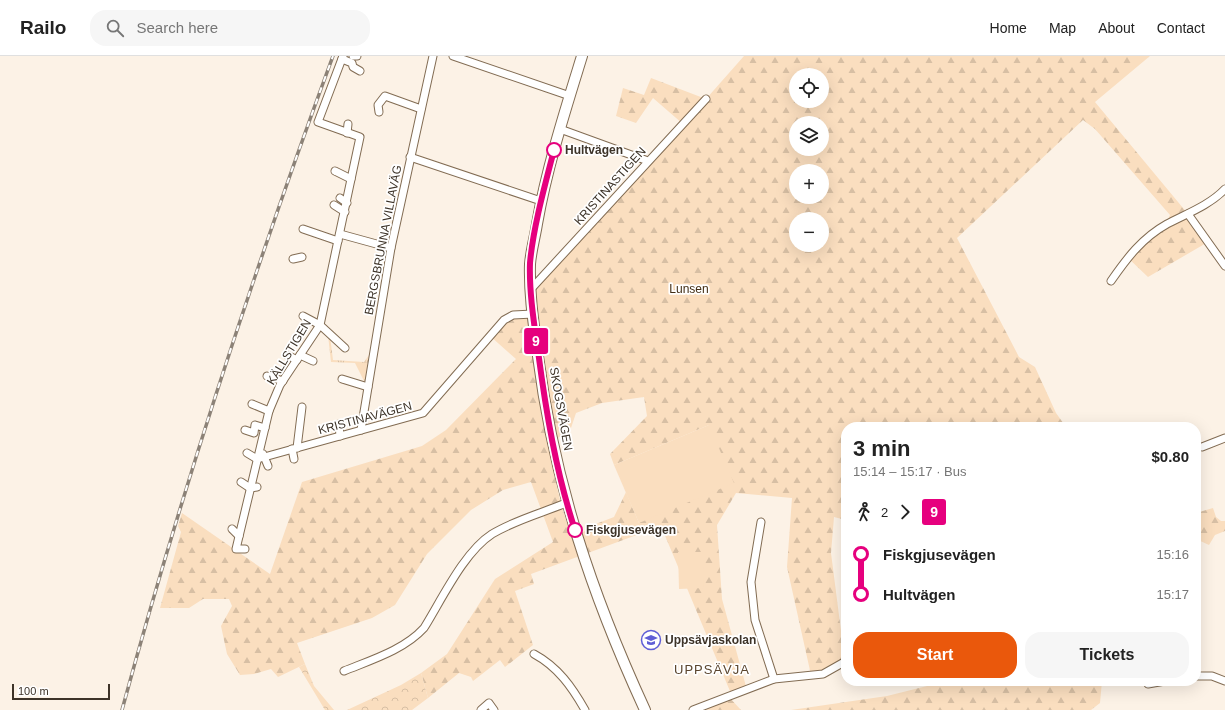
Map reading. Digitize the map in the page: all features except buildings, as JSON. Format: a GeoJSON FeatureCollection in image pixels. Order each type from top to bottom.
{"type":"FeatureCollection","features":[{"type":"Feature","properties":{"kind":"street","name":"BERGSBRUNNA VILLAVÄG"},"geometry":{"type":"LineString","coordinates":[[361,430],[392,248],[410,157],[433,56]]}},
{"type":"Feature","properties":{"kind":"street"},"geometry":{"type":"LineString","coordinates":[[454,56],[570,96]]}},
{"type":"Feature","properties":{"kind":"street","name":"SKOGSVÄGEN"},"geometry":{"type":"LineString","coordinates":[[582,56],[560,129],[541,201],[530,263],[533,314],[543,395],[566,503],[599,601],[622,660],[645,710]]}},
{"type":"Feature","properties":{"kind":"street"},"geometry":{"type":"LineString","coordinates":[[342,57],[352,63],[353,67],[360,71]]}},
{"type":"Feature","properties":{"kind":"street","name":"KÄLLSTIGEN"},"geometry":{"type":"LineString","coordinates":[[245,549],[236,549],[242,532],[253,488],[257,459],[268,424],[269,411],[278,400],[283,381],[320,325],[333,280],[338,241],[346,203],[353,191],[351,179],[359,156],[360,138],[327,128],[318,122],[342,57]]}},
{"type":"Feature","properties":{"kind":"street"},"geometry":{"type":"LineString","coordinates":[[379,112],[378,105],[385,96],[421,109]]}},
{"type":"Feature","properties":{"kind":"street","name":"KRISTINASTIGEN"},"geometry":{"type":"LineString","coordinates":[[532,289],[706,99]]}},
{"type":"Feature","properties":{"kind":"street"},"geometry":{"type":"LineString","coordinates":[[347,133],[348,124]]}},
{"type":"Feature","properties":{"kind":"street"},"geometry":{"type":"LineString","coordinates":[[560,129],[648,161]]}},
{"type":"Feature","properties":{"kind":"street"},"geometry":{"type":"LineString","coordinates":[[410,157],[541,201]]}},
{"type":"Feature","properties":{"kind":"street"},"geometry":{"type":"LineString","coordinates":[[336,171],[351,179]]}},
{"type":"Feature","properties":{"kind":"street"},"geometry":{"type":"LineString","coordinates":[[1111,281],[1127,257],[1144,240],[1165,225],[1188,214],[1225,189]]}},
{"type":"Feature","properties":{"kind":"street"},"geometry":{"type":"LineString","coordinates":[[340,198],[346,203]]}},
{"type":"Feature","properties":{"kind":"street"},"geometry":{"type":"LineString","coordinates":[[334,206],[345,212]]}},
{"type":"Feature","properties":{"kind":"street"},"geometry":{"type":"LineString","coordinates":[[1188,214],[1225,266]]}},
{"type":"Feature","properties":{"kind":"street"},"geometry":{"type":"LineString","coordinates":[[303,229],[338,241]]}},
{"type":"Feature","properties":{"kind":"street"},"geometry":{"type":"LineString","coordinates":[[340,234],[392,248]]}},
{"type":"Feature","properties":{"kind":"street"},"geometry":{"type":"LineString","coordinates":[[293,259],[302,257]]}},
{"type":"Feature","properties":{"kind":"street","name":"KRISTINAVÄGEN"},"geometry":{"type":"LineString","coordinates":[[257,459],[423,413],[504,320],[513,316],[533,314]]}},
{"type":"Feature","properties":{"kind":"street"},"geometry":{"type":"LineString","coordinates":[[303,316],[320,325],[345,348]]}},
{"type":"Feature","properties":{"kind":"street"},"geometry":{"type":"LineString","coordinates":[[287,355],[313,361]]}},
{"type":"Feature","properties":{"kind":"street"},"geometry":{"type":"LineString","coordinates":[[267,376],[283,381]]}},
{"type":"Feature","properties":{"kind":"street"},"geometry":{"type":"LineString","coordinates":[[342,380],[368,387]]}},
{"type":"Feature","properties":{"kind":"street"},"geometry":{"type":"LineString","coordinates":[[252,404],[269,411]]}},
{"type":"Feature","properties":{"kind":"street"},"geometry":{"type":"LineString","coordinates":[[294,459],[294,449],[302,407]]}},
{"type":"Feature","properties":{"kind":"street"},"geometry":{"type":"LineString","coordinates":[[246,430],[254,433],[255,425],[268,424]]}},
{"type":"Feature","properties":{"kind":"street"},"geometry":{"type":"LineString","coordinates":[[339,424],[340,436]]}},
{"type":"Feature","properties":{"kind":"street"},"geometry":{"type":"LineString","coordinates":[[1202,447],[1225,438]]}},
{"type":"Feature","properties":{"kind":"street"},"geometry":{"type":"LineString","coordinates":[[259,450],[266,457],[268,466]]}},
{"type":"Feature","properties":{"kind":"street"},"geometry":{"type":"LineString","coordinates":[[247,453],[257,459]]}},
{"type":"Feature","properties":{"kind":"street"},"geometry":{"type":"LineString","coordinates":[[241,482],[253,488]]}},
{"type":"Feature","properties":{"kind":"street"},"geometry":{"type":"LineString","coordinates":[[344,671],[379,657],[415,638],[424,628],[469,554],[491,534],[514,522],[566,503]]}},
{"type":"Feature","properties":{"kind":"street"},"geometry":{"type":"LineString","coordinates":[[761,522],[751,582],[755,620],[774,679]]}},
{"type":"Feature","properties":{"kind":"street"},"geometry":{"type":"LineString","coordinates":[[232,529],[242,532]]}},
{"type":"Feature","properties":{"kind":"street"},"geometry":{"type":"LineString","coordinates":[[534,654],[549,662],[573,688],[585,710]]}},
{"type":"Feature","properties":{"kind":"street"},"geometry":{"type":"LineString","coordinates":[[697,709],[774,679],[823,674],[841,665]]}},
{"type":"Feature","properties":{"kind":"street"},"geometry":{"type":"LineString","coordinates":[[1201,676],[1212,676],[1225,681]]}},
{"type":"Feature","properties":{"kind":"street"},"geometry":{"type":"LineString","coordinates":[[481,710],[489,703],[494,710]]}},
{"type":"Feature","properties":{"kind":"green space","name":"Lunsen"},"geometry":{"type":"Polygon","coordinates":[[[744,56],[1150,56],[1095,102],[1188,214],[1208,242],[1148,277],[1127,257],[1165,225],[1170,215],[1095,129],[1083,120],[957,238],[1019,357],[1035,367],[1056,413],[1062,422],[841,422],[841,519],[834,517],[831,553],[841,631],[841,664],[811,675],[787,567],[792,498],[736,493],[717,525],[722,599],[747,690],[732,696],[661,526],[531,574],[534,584],[515,591],[533,645],[505,667],[500,660],[473,681],[471,677],[459,673],[428,698],[421,673],[447,654],[495,579],[553,542],[531,482],[503,490],[471,510],[427,554],[395,605],[372,618],[297,643],[305,664],[278,677],[271,669],[254,674],[240,675],[227,654],[221,626],[232,606],[229,599],[203,599],[189,608],[160,608],[181,532],[178,526],[182,513],[270,574],[302,482],[422,446],[446,430],[516,359],[490,336],[504,320],[533,314],[531,289],[683,124],[653,98],[636,123],[616,116],[623,88],[644,95],[651,78],[706,99],[744,56]],[[644,397],[602,403],[576,413],[570,431],[559,437],[550,454],[561,505],[573,539],[593,525],[614,517],[626,492],[639,523],[709,425],[614,465],[610,454],[647,416],[644,397]]]}},
{"type":"Feature","properties":{"kind":"green space"},"geometry":{"type":"Polygon","coordinates":[[[328,335],[330,336],[333,360],[364,362],[369,355],[365,383],[355,363],[331,362],[328,335]]]}},
{"type":"Feature","properties":{"kind":"green space"},"geometry":{"type":"Polygon","coordinates":[[[709,425],[734,483],[639,523],[614,465],[709,425]]]}},
{"type":"Feature","properties":{"kind":"green space"},"geometry":{"type":"Polygon","coordinates":[[[1213,508],[1216,517],[1221,521],[1225,521],[1225,531],[1215,535],[1209,545],[1201,541],[1201,512],[1213,508]]]}},
{"type":"Feature","properties":{"kind":"green space"},"geometry":{"type":"Polygon","coordinates":[[[678,552],[703,552],[704,588],[679,589],[678,552]]]}},
{"type":"Feature","properties":{"kind":"green space"},"geometry":{"type":"Polygon","coordinates":[[[305,664],[314,686],[334,710],[325,710],[299,667],[305,664]]]}},
{"type":"Feature","properties":{"kind":"green space"},"geometry":{"type":"Polygon","coordinates":[[[421,673],[428,698],[412,710],[347,710],[401,685],[421,673]]]}},
{"type":"Feature","properties":{"kind":"green space"},"geometry":{"type":"Polygon","coordinates":[[[927,686],[1102,686],[1100,703],[1091,710],[791,710],[887,696],[927,686]]]}},
{"type":"Feature","properties":{"kind":"green space"},"geometry":{"type":"Polygon","coordinates":[[[729,697],[741,710],[699,710],[729,697]]]}},
{"type":"Feature","properties":{"kind":"railway"},"geometry":{"type":"LineString","coordinates":[[122,710],[169,545],[220,381],[275,218],[333,56]]}},
{"type":"Feature","properties":{"kind":"bus line","name":"9"},"geometry":{"type":"LineString","coordinates":[[554,150],[541,201],[530,263],[533,314],[543,395],[566,503],[575,530]]}},
{"type":"Feature","properties":{"kind":"place","name":"Hultvägen"},"geometry":{"type":"Point","coordinates":[554,150]}},
{"type":"Feature","properties":{"kind":"place","name":"Fiskgjusevägen"},"geometry":{"type":"Point","coordinates":[575,530]}},
{"type":"Feature","properties":{"kind":"place","name":"Uppsävjaskolan"},"geometry":{"type":"Point","coordinates":[651,640]}},
{"type":"Feature","properties":{"kind":"district","name":"UPPSÄVJA"},"geometry":{"type":"Point","coordinates":[712,669]}}]}
